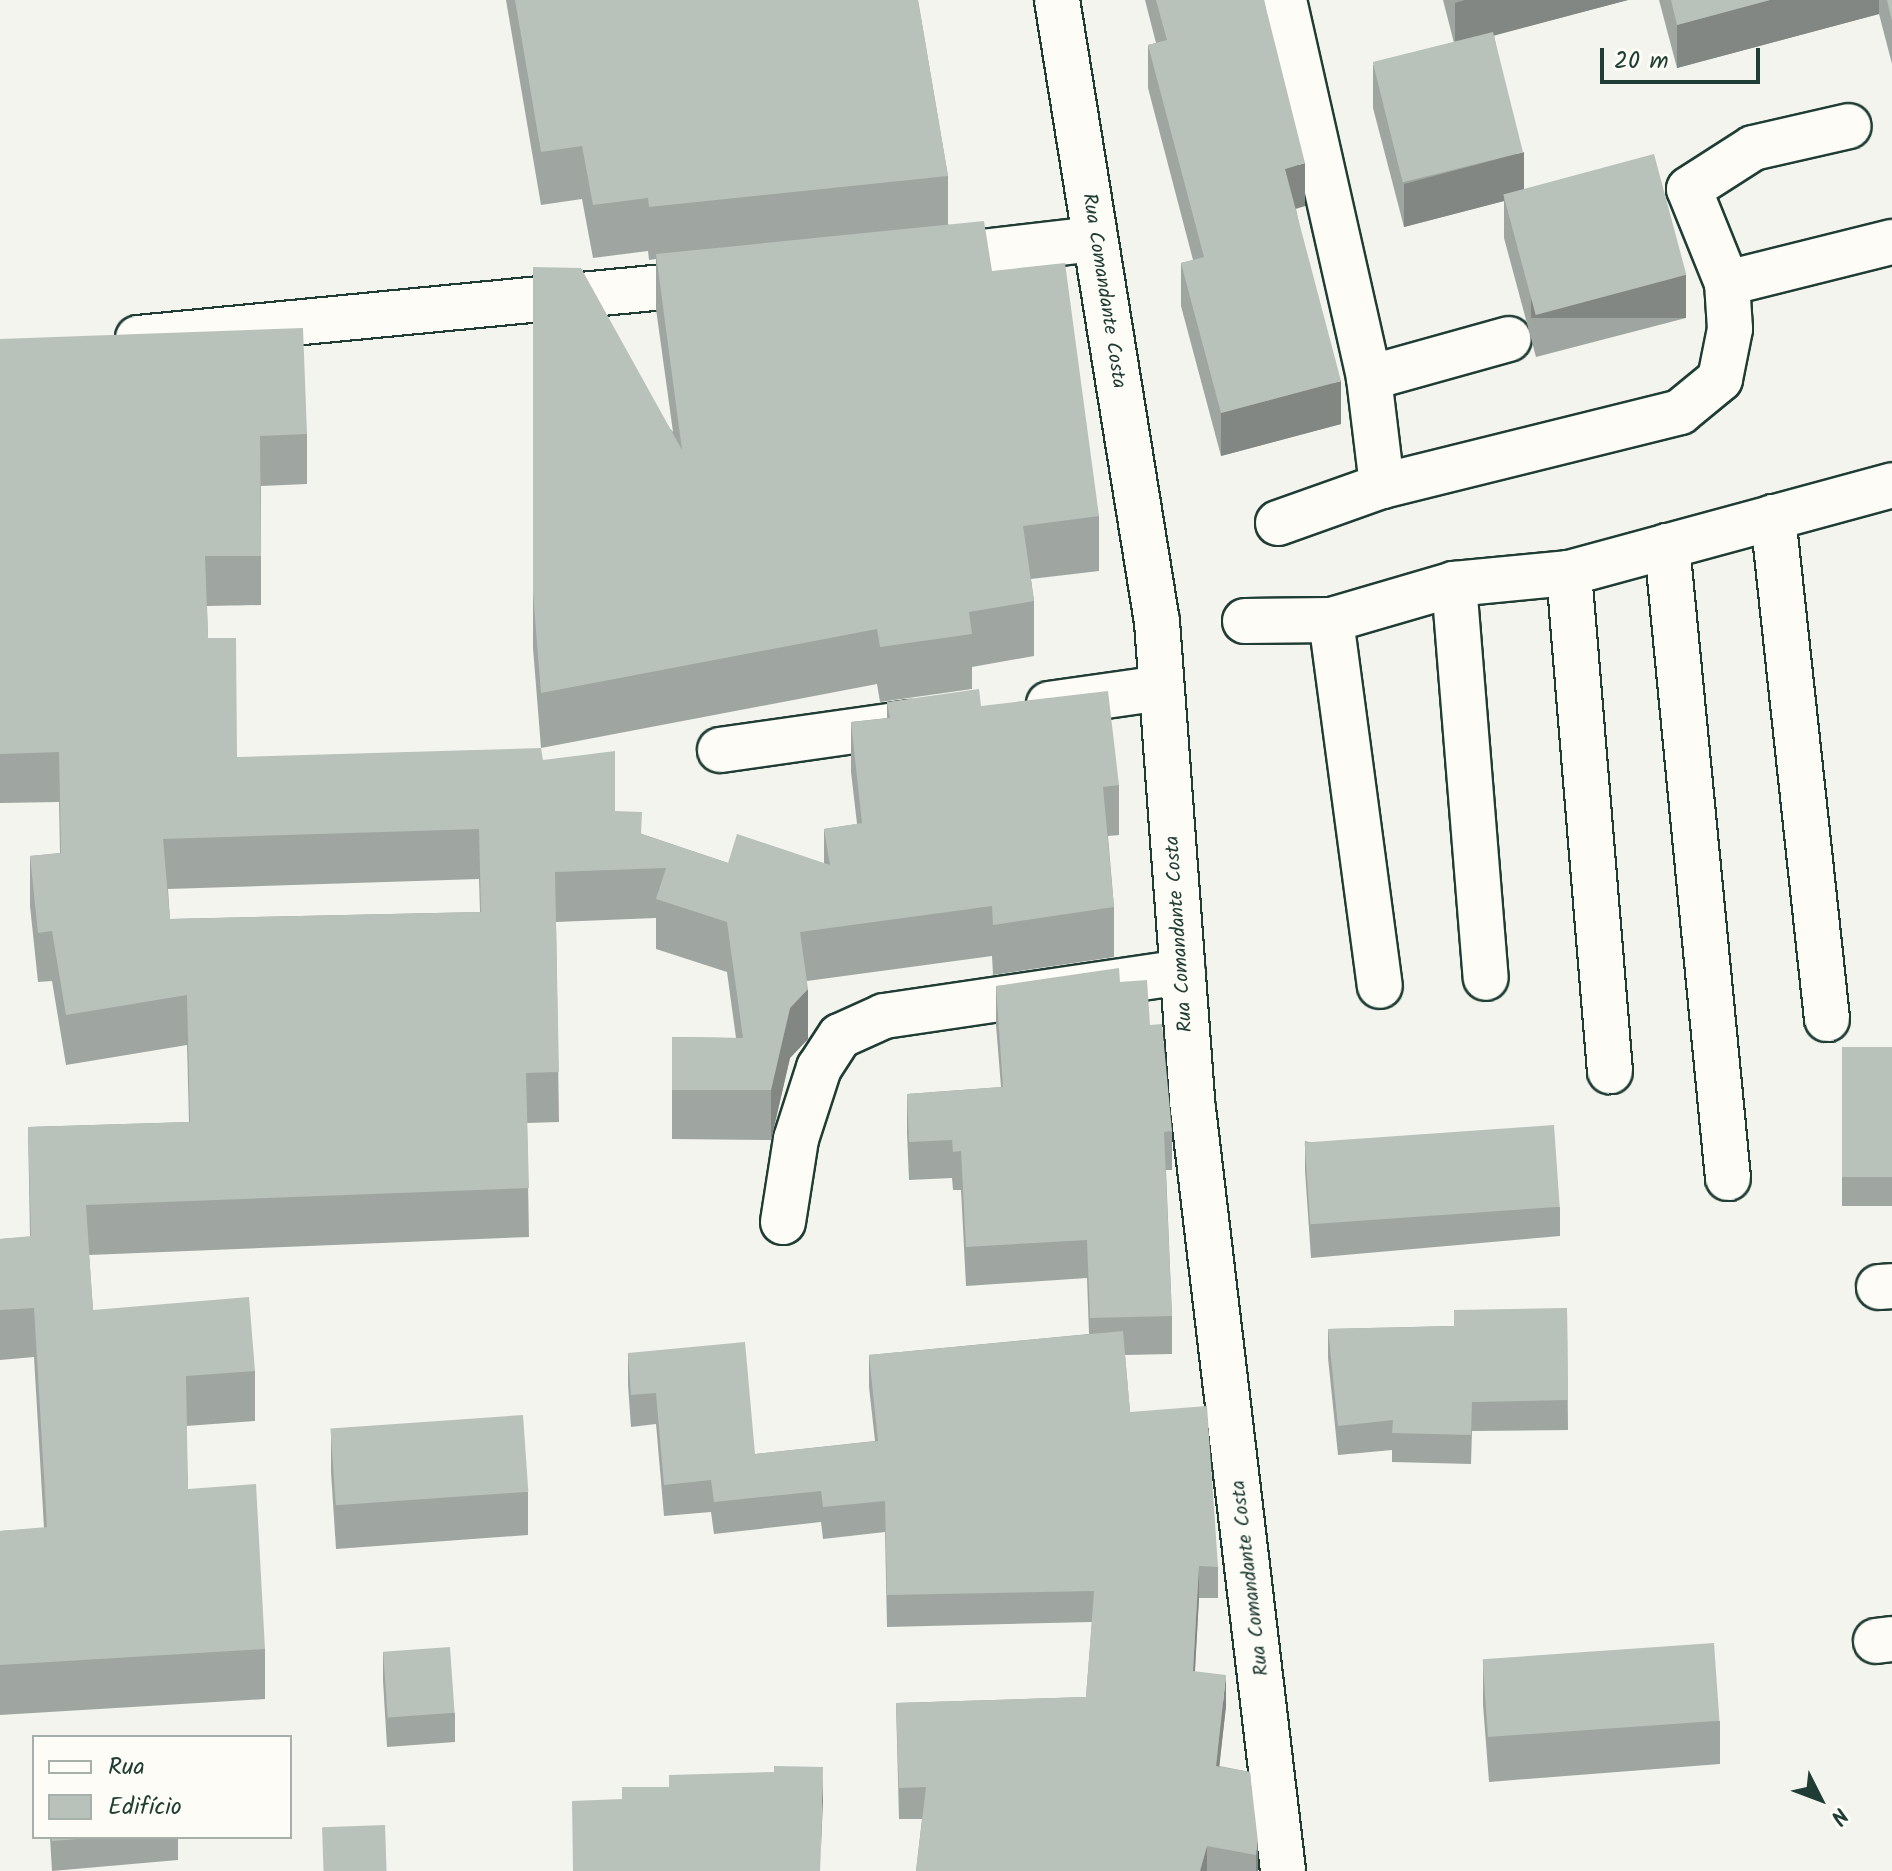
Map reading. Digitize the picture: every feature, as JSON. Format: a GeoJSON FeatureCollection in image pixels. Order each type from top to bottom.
{"type":"FeatureCollection","features":[{"type":"Feature","properties":{"kind":"street","name":"Rua Comandante Costa"},"geometry":{"type":"LineString","coordinates":[[1057,0],[1161,688],[1183,972],[1283,1871]]}},
{"type":"Feature","properties":{"kind":"street"},"geometry":{"type":"LineString","coordinates":[[1284,0],[1369,378],[1382,486]]}},
{"type":"Feature","properties":{"kind":"street"},"geometry":{"type":"LineString","coordinates":[[1278,523],[1382,486],[1680,412],[1720,379],[1730,329],[1727,283],[1689,189],[1753,148],[1849,126]]}},
{"type":"Feature","properties":{"kind":"street"},"geometry":{"type":"LineString","coordinates":[[891,262],[1095,239]]}},
{"type":"Feature","properties":{"kind":"street"},"geometry":{"type":"LineString","coordinates":[[1727,283],[1892,242]]}},
{"type":"Feature","properties":{"kind":"street"},"geometry":{"type":"LineString","coordinates":[[99,342],[765,277]]}},
{"type":"Feature","properties":{"kind":"street"},"geometry":{"type":"LineString","coordinates":[[1369,378],[1509,339]]}},
{"type":"Feature","properties":{"kind":"street"},"geometry":{"type":"LineString","coordinates":[[1245,621],[1331,620],[1454,584],[1569,573],[1892,485]]}},
{"type":"Feature","properties":{"kind":"street"},"geometry":{"type":"LineString","coordinates":[[1773,517],[1827,1019]]}},
{"type":"Feature","properties":{"kind":"street"},"geometry":{"type":"LineString","coordinates":[[1667,546],[1728,1178]]}},
{"type":"Feature","properties":{"kind":"street"},"geometry":{"type":"LineString","coordinates":[[1569,573],[1610,1071]]}},
{"type":"Feature","properties":{"kind":"street"},"geometry":{"type":"LineString","coordinates":[[1454,584],[1486,978]]}},
{"type":"Feature","properties":{"kind":"street"},"geometry":{"type":"LineString","coordinates":[[1331,620],[1380,986]]}},
{"type":"Feature","properties":{"kind":"street"},"geometry":{"type":"LineString","coordinates":[[1004,710],[1161,688]]}},
{"type":"Feature","properties":{"kind":"street"},"geometry":{"type":"LineString","coordinates":[[720,750],[956,717]]}},
{"type":"Feature","properties":{"kind":"street"},"geometry":{"type":"LineString","coordinates":[[783,1222],[796,1139],[819,1068],[840,1036],[884,1016],[1183,972]]}},
{"type":"Feature","properties":{"kind":"building"},"geometry":{"type":"Polygon","coordinates":[[[515,0],[918,0],[948,176],[649,207],[648,198],[593,205],[582,146],[541,152],[515,0]]]}},
{"type":"Feature","properties":{"kind":"building"},"geometry":{"type":"Polygon","coordinates":[[[1156,0],[1264,0],[1305,163],[1285,169],[1341,381],[1221,413],[1181,263],[1204,257],[1148,45],[1167,40],[1156,0]]]}},
{"type":"Feature","properties":{"kind":"building"},"geometry":{"type":"Polygon","coordinates":[[[1671,0],[1770,0],[1677,25],[1671,0]]]}},
{"type":"Feature","properties":{"kind":"building"},"geometry":{"type":"Polygon","coordinates":[[[1887,0],[1892,0],[1892,21],[1887,0]]]}},
{"type":"Feature","properties":{"kind":"building"},"geometry":{"type":"Polygon","coordinates":[[[1493,32],[1523,152],[1403,182],[1373,62],[1493,32]]]}},
{"type":"Feature","properties":{"kind":"building"},"geometry":{"type":"Polygon","coordinates":[[[1654,154],[1686,275],[1536,315],[1503,194],[1654,154]]]}},
{"type":"Feature","properties":{"kind":"building"},"geometry":{"type":"Polygon","coordinates":[[[984,221],[992,271],[1065,263],[1099,516],[1023,526],[1034,601],[969,612],[972,634],[880,647],[877,629],[541,693],[533,593],[533,267],[581,268],[682,450],[656,254],[984,221]]]}},
{"type":"Feature","properties":{"kind":"building"},"geometry":{"type":"Polygon","coordinates":[[[303,328],[307,434],[260,436],[261,556],[205,556],[208,638],[236,638],[237,757],[541,748],[543,760],[615,751],[615,811],[642,812],[641,834],[728,863],[737,834],[830,865],[824,829],[862,823],[851,722],[890,718],[887,702],[979,689],[981,706],[1108,691],[1119,785],[1103,787],[1114,907],[993,925],[992,906],[800,932],[808,989],[790,1008],[771,1090],[672,1090],[672,1037],[743,1038],[727,922],[656,899],[666,868],[555,872],[559,1072],[526,1073],[529,1188],[86,1205],[93,1310],[249,1297],[255,1371],[186,1376],[188,1489],[256,1484],[265,1649],[0,1665],[0,1531],[47,1527],[34,1308],[0,1310],[0,1239],[31,1236],[28,1127],[190,1122],[187,995],[66,1015],[52,931],[38,933],[30,856],[61,853],[59,752],[0,754],[0,339],[303,328]],[[479,829],[163,839],[170,919],[481,912],[479,829]]]}},
{"type":"Feature","properties":{"kind":"building"},"geometry":{"type":"Polygon","coordinates":[[[1119,968],[1120,982],[1147,980],[1150,1025],[1162,1024],[1172,1131],[1164,1132],[1172,1316],[1090,1318],[1087,1240],[966,1247],[961,1151],[953,1152],[952,1140],[909,1142],[907,1094],[1003,1087],[996,986],[1119,968]]]}},
{"type":"Feature","properties":{"kind":"building"},"geometry":{"type":"Polygon","coordinates":[[[1842,1047],[1892,1047],[1892,1177],[1842,1177],[1842,1047]]]}},
{"type":"Feature","properties":{"kind":"building"},"geometry":{"type":"Polygon","coordinates":[[[1554,1125],[1560,1207],[1310,1224],[1305,1142],[1554,1125]]]}},
{"type":"Feature","properties":{"kind":"building"},"geometry":{"type":"Polygon","coordinates":[[[1567,1308],[1568,1400],[1472,1402],[1471,1435],[1392,1433],[1393,1420],[1338,1426],[1328,1329],[1454,1326],[1454,1310],[1567,1308]]]}},
{"type":"Feature","properties":{"kind":"building"},"geometry":{"type":"Polygon","coordinates":[[[1123,1331],[1130,1412],[1207,1406],[1218,1567],[1199,1566],[1193,1671],[1226,1675],[1216,1766],[1250,1772],[1258,1842],[1256,1855],[1207,1846],[1200,1871],[916,1871],[926,1787],[899,1788],[896,1703],[1086,1697],[1094,1591],[887,1595],[885,1501],[823,1507],[821,1491],[714,1502],[711,1480],[664,1485],[656,1393],[631,1395],[628,1353],[745,1342],[755,1454],[878,1441],[869,1355],[1123,1331]]]}},
{"type":"Feature","properties":{"kind":"building"},"geometry":{"type":"Polygon","coordinates":[[[523,1415],[528,1492],[336,1505],[330,1428],[523,1415]]]}},
{"type":"Feature","properties":{"kind":"building"},"geometry":{"type":"Polygon","coordinates":[[[1714,1643],[1719,1721],[1488,1737],[1483,1659],[1714,1643]]]}},
{"type":"Feature","properties":{"kind":"building"},"geometry":{"type":"Polygon","coordinates":[[[450,1647],[455,1713],[388,1718],[383,1652],[450,1647]]]}},
{"type":"Feature","properties":{"kind":"building"},"geometry":{"type":"Polygon","coordinates":[[[774,1766],[823,1767],[820,1871],[573,1871],[572,1801],[622,1799],[622,1787],[669,1787],[669,1775],[774,1772],[774,1766]]]}},
{"type":"Feature","properties":{"kind":"building"},"geometry":{"type":"Polygon","coordinates":[[[385,1825],[387,1871],[324,1871],[322,1827],[385,1825]]]}}]}
